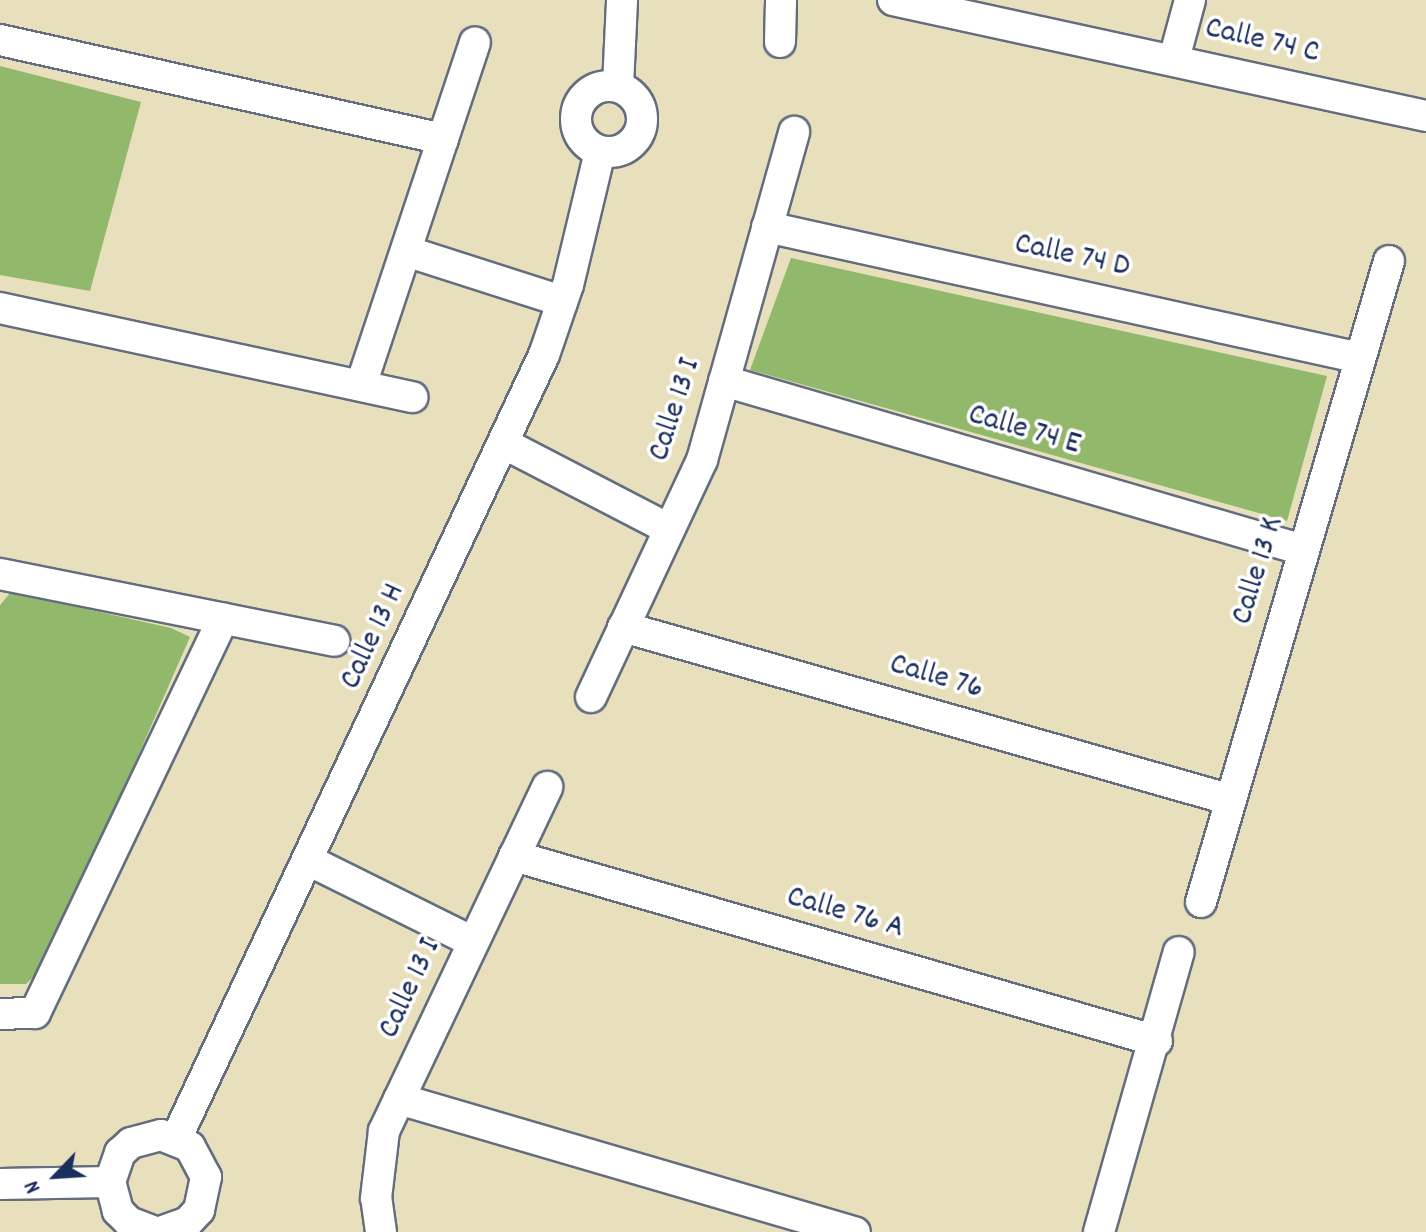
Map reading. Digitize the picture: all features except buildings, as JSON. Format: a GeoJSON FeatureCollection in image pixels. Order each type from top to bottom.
{"type":"FeatureCollection","features":[{"type":"Feature","properties":{"kind":"street"},"geometry":{"type":"LineString","coordinates":[[618,86],[622,0]]}},
{"type":"Feature","properties":{"kind":"street"},"geometry":{"type":"LineString","coordinates":[[780,42],[781,0]]}},
{"type":"Feature","properties":{"kind":"street"},"geometry":{"type":"LineString","coordinates":[[1174,59],[1190,0]]}},
{"type":"Feature","properties":{"kind":"street","name":"Calle 74 C"},"geometry":{"type":"LineString","coordinates":[[906,1],[1426,116]]}},
{"type":"Feature","properties":{"kind":"street"},"geometry":{"type":"LineString","coordinates":[[0,40],[443,139]]}},
{"type":"Feature","properties":{"kind":"street"},"geometry":{"type":"LineString","coordinates":[[361,385],[475,42]]}},
{"type":"Feature","properties":{"kind":"street"},"geometry":{"type":"LineString","coordinates":[[600,86],[618,86],[634,95],[642,110],[642,128],[633,143],[618,152],[600,152],[585,143],[576,128],[576,110],[585,94],[600,86]]}},
{"type":"Feature","properties":{"kind":"street","name":"Calle 13 I"},"geometry":{"type":"LineString","coordinates":[[591,697],[702,460],[794,132]]}},
{"type":"Feature","properties":{"kind":"street","name":"Calle 13 H"},"geometry":{"type":"LineString","coordinates":[[176,1139],[310,861],[503,443],[562,301],[600,152]]}},
{"type":"Feature","properties":{"kind":"street","name":"Calle 74 D"},"geometry":{"type":"LineString","coordinates":[[767,227],[1360,358]]}},
{"type":"Feature","properties":{"kind":"street"},"geometry":{"type":"LineString","coordinates":[[406,251],[562,301]]}},
{"type":"Feature","properties":{"kind":"street","name":"Calle 13 K"},"geometry":{"type":"LineString","coordinates":[[1201,902],[1228,799],[1389,261]]}},
{"type":"Feature","properties":{"kind":"street"},"geometry":{"type":"LineString","coordinates":[[0,308],[412,397]]}},
{"type":"Feature","properties":{"kind":"street","name":"Calle 74 E"},"geometry":{"type":"LineString","coordinates":[[724,381],[1303,550]]}},
{"type":"Feature","properties":{"kind":"street"},"geometry":{"type":"LineString","coordinates":[[503,443],[669,529]]}},
{"type":"Feature","properties":{"kind":"street"},"geometry":{"type":"LineString","coordinates":[[0,574],[334,641]]}},
{"type":"Feature","properties":{"kind":"street"},"geometry":{"type":"LineString","coordinates":[[0,1014],[35,1013],[223,619]]}},
{"type":"Feature","properties":{"kind":"street","name":"Calle 76"},"geometry":{"type":"LineString","coordinates":[[623,627],[1228,799]]}},
{"type":"Feature","properties":{"kind":"street","name":"Calle 13 I"},"geometry":{"type":"LineString","coordinates":[[381,1232],[376,1198],[384,1131],[547,787]]}},
{"type":"Feature","properties":{"kind":"street","name":"Calle 76 A"},"geometry":{"type":"LineString","coordinates":[[514,856],[1157,1041]]}},
{"type":"Feature","properties":{"kind":"street"},"geometry":{"type":"LineString","coordinates":[[310,861],[473,942]]}},
{"type":"Feature","properties":{"kind":"street"},"geometry":{"type":"LineString","coordinates":[[1099,1232],[1157,1041],[1179,952]]}},
{"type":"Feature","properties":{"kind":"street"},"geometry":{"type":"LineString","coordinates":[[399,1099],[770,1219],[855,1232]]}},
{"type":"Feature","properties":{"kind":"street"},"geometry":{"type":"LineString","coordinates":[[161,1135],[176,1139],[201,1161],[205,1194],[199,1210],[166,1232],[129,1222],[118,1211],[110,1182],[112,1167],[131,1143],[161,1135]]}},
{"type":"Feature","properties":{"kind":"street"},"geometry":{"type":"LineString","coordinates":[[0,1184],[110,1182]]}},
{"type":"Feature","properties":{"kind":"green space"},"geometry":{"type":"Polygon","coordinates":[[[0,66],[141,102],[90,291],[0,275],[0,66]]]}},
{"type":"Feature","properties":{"kind":"green space"},"geometry":{"type":"Polygon","coordinates":[[[791,258],[1327,376],[1287,521],[750,370],[791,258]]]}},
{"type":"Feature","properties":{"kind":"green space"},"geometry":{"type":"Polygon","coordinates":[[[11,592],[171,628],[190,637],[47,964],[26,984],[0,984],[0,605],[11,592]]]}}]}
